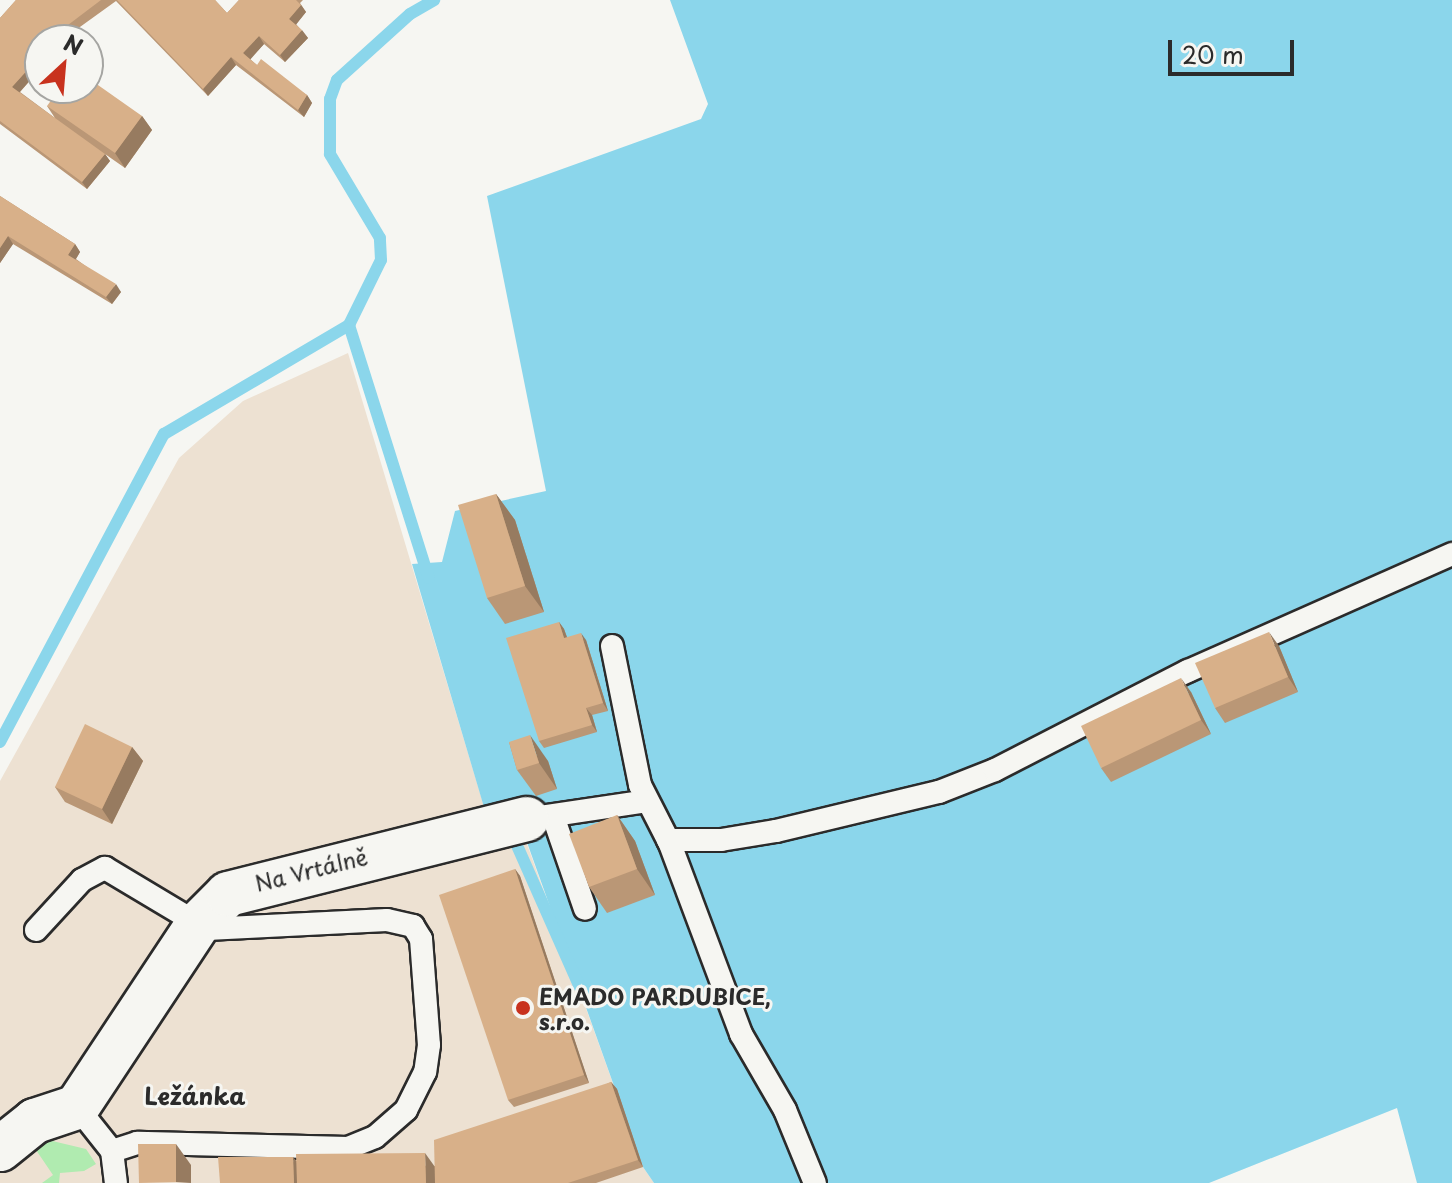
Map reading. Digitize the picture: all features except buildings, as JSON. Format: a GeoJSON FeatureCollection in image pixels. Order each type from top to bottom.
{"type":"FeatureCollection","features":[{"type":"Feature","properties":{"kind":"street","name":"Na Vrtálně"},"geometry":{"type":"LineString","coordinates":[[77,1107],[198,924],[242,886],[522,820]]}},
{"type":"Feature","properties":{"kind":"street"},"geometry":{"type":"LineString","coordinates":[[0,1149],[35,1121],[77,1107]]}},
{"type":"Feature","properties":{"kind":"lane"},"geometry":{"type":"LineString","coordinates":[[668,840],[721,840],[776,831],[939,792],[995,770],[1188,671],[1452,554]]}},
{"type":"Feature","properties":{"kind":"lane"},"geometry":{"type":"LineString","coordinates":[[612,646],[647,801],[668,840],[741,1034],[781,1102],[815,1183]]}},
{"type":"Feature","properties":{"kind":"lane","name":"Na Vrtálně"},"geometry":{"type":"LineString","coordinates":[[522,820],[647,801]]}},
{"type":"Feature","properties":{"kind":"lane"},"geometry":{"type":"LineString","coordinates":[[522,820],[585,909]]}},
{"type":"Feature","properties":{"kind":"lane"},"geometry":{"type":"LineString","coordinates":[[36,930],[82,880],[105,868],[198,924],[234,931],[387,920],[413,926],[421,939],[429,1045],[420,1086],[398,1118],[375,1137],[348,1148],[137,1143],[112,1151]]}},
{"type":"Feature","properties":{"kind":"lane"},"geometry":{"type":"LineString","coordinates":[[77,1107],[112,1151],[116,1183]]}},
{"type":"Feature","properties":{"kind":"shaded area"},"geometry":{"type":"Polygon","coordinates":[[[348,353],[486,813],[513,805],[643,1167],[654,1183],[0,1183],[0,781],[179,458],[243,401],[348,353]]]}},
{"type":"Feature","properties":{"kind":"green space"},"geometry":{"type":"Polygon","coordinates":[[[44,1139],[86,1149],[96,1164],[84,1171],[60,1173],[59,1183],[42,1183],[53,1175],[36,1150],[44,1139]]]}},
{"type":"Feature","properties":{"kind":"water"},"geometry":{"type":"Polygon","coordinates":[[[670,0],[1452,0],[1452,1183],[1417,1183],[1397,1108],[1209,1183],[654,1183],[643,1167],[514,806],[486,814],[412,564],[442,562],[455,511],[546,491],[487,196],[701,119],[708,104],[670,0]]]}},
{"type":"Feature","properties":{"kind":"waterway"},"geometry":{"type":"LineString","coordinates":[[0,742],[164,434],[349,325],[381,260],[380,238],[330,154],[330,99],[337,80],[410,14],[434,0]]}},
{"type":"Feature","properties":{"kind":"waterway"},"geometry":{"type":"LineString","coordinates":[[349,325],[429,578]]}},
{"type":"Feature","properties":{"kind":"waterway"},"geometry":{"type":"LineString","coordinates":[[511,832],[581,990]]}},
{"type":"Feature","properties":{"kind":"place","name":"EMADO PARDUBICE, s.r.o."},"geometry":{"type":"Point","coordinates":[523,1008]}},
{"type":"Feature","properties":{"kind":"district","name":"Ležánka"},"geometry":{"type":"Point","coordinates":[195,1096]}}]}
